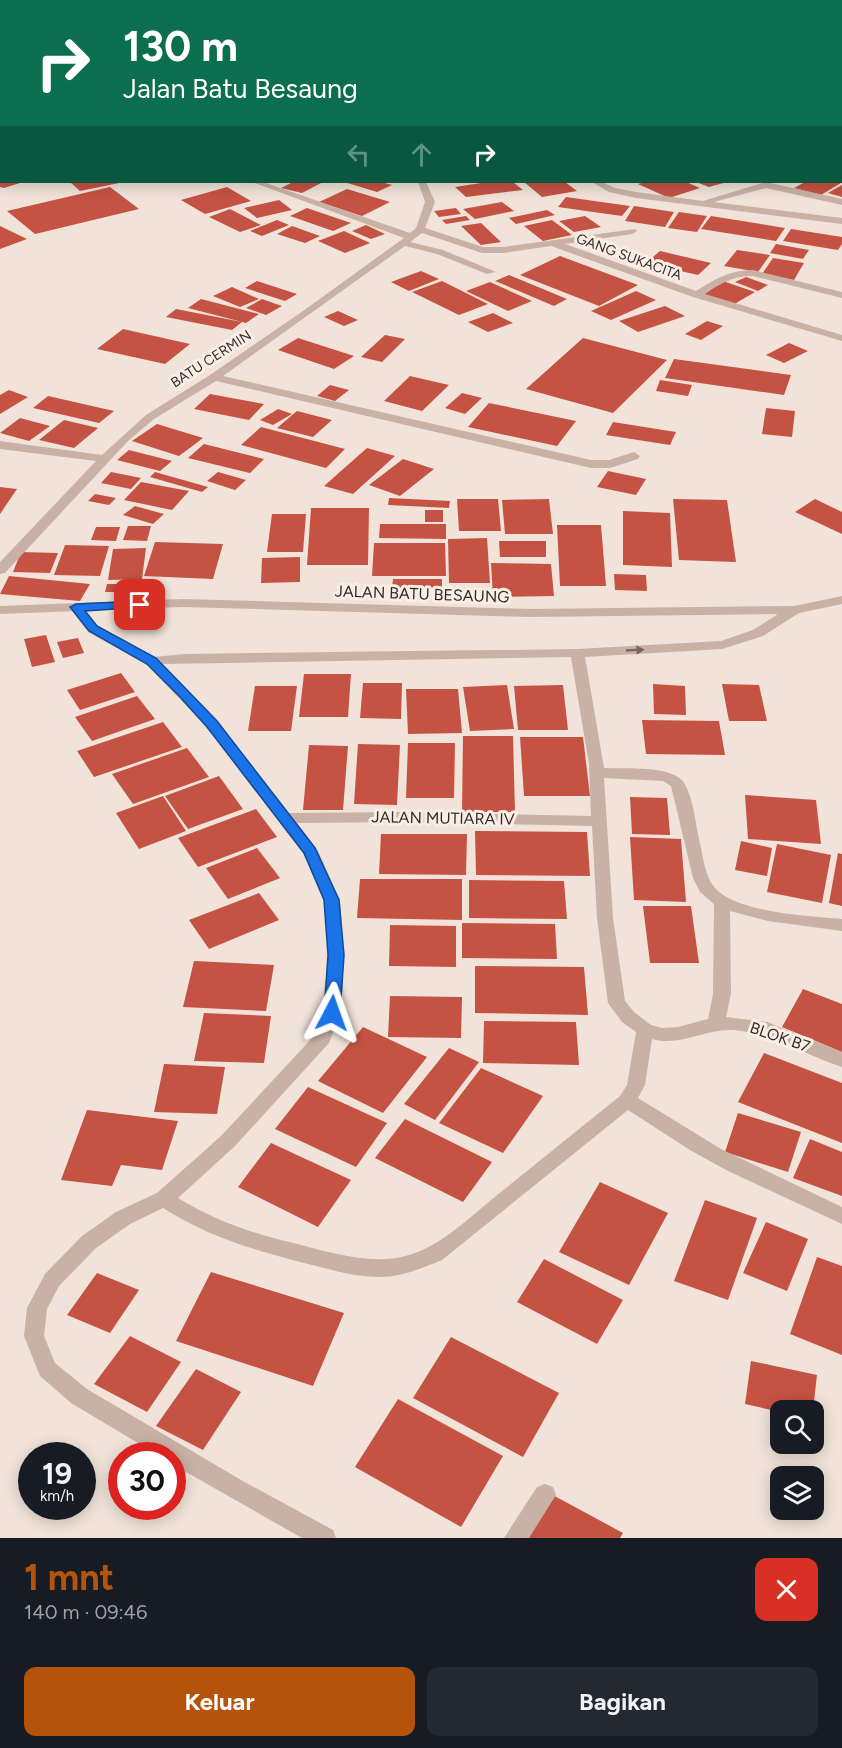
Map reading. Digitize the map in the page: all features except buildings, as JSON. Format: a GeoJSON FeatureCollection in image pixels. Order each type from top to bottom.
{"type":"FeatureCollection","features":[{"type":"Feature","properties":{"kind":"street"},"geometry":{"type":"LineString","coordinates":[[259,183],[491,272]]}},
{"type":"Feature","properties":{"kind":"street","name":"BATU CERMIN"},"geometry":{"type":"LineString","coordinates":[[0,570],[106,459],[150,417],[214,377],[307,313],[420,229],[430,202],[422,183]]}},
{"type":"Feature","properties":{"kind":"street"},"geometry":{"type":"LineString","coordinates":[[598,183],[623,193],[842,221]]}},
{"type":"Feature","properties":{"kind":"street"},"geometry":{"type":"LineString","coordinates":[[701,203],[766,185],[842,202]]}},
{"type":"Feature","properties":{"kind":"street","name":"GANG SUKACITA"},"geometry":{"type":"LineString","coordinates":[[420,229],[482,250],[503,250],[632,231]]}},
{"type":"Feature","properties":{"kind":"street","name":"GANG SUKACITA"},"geometry":{"type":"LineString","coordinates":[[552,243],[697,296],[837,337]]}},
{"type":"Feature","properties":{"kind":"street","name":"GANG SUKACITA"},"geometry":{"type":"LineString","coordinates":[[697,296],[730,274],[740,272],[842,295]]}},
{"type":"Feature","properties":{"kind":"street"},"geometry":{"type":"LineString","coordinates":[[837,337],[842,328]]}},
{"type":"Feature","properties":{"kind":"street"},"geometry":{"type":"LineString","coordinates":[[214,377],[591,464],[610,464],[634,456]]}},
{"type":"Feature","properties":{"kind":"street"},"geometry":{"type":"LineString","coordinates":[[0,445],[106,459]]}},
{"type":"Feature","properties":{"kind":"street","name":"JALAN BATU BESAUNG"},"geometry":{"type":"LineString","coordinates":[[0,610],[183,603],[530,614],[794,610],[842,600]]}},
{"type":"Feature","properties":{"kind":"street"},"geometry":{"type":"LineString","coordinates":[[76,607],[93,629],[151,661],[212,724],[286,818],[310,851],[332,900],[336,955],[332,1013],[323,1038],[228,1141],[164,1199],[123,1218],[98,1236],[52,1280],[37,1308],[34,1336],[47,1370],[79,1396],[318,1537]]}},
{"type":"Feature","properties":{"kind":"street"},"geometry":{"type":"LineString","coordinates":[[151,661],[185,658],[577,652],[722,645],[758,633],[794,610]]}},
{"type":"Feature","properties":{"kind":"street"},"geometry":{"type":"LineString","coordinates":[[577,652],[597,773],[605,918],[617,1003],[627,1017],[645,1030],[662,1035],[678,1034],[716,1023],[722,994],[722,900]]}},
{"type":"Feature","properties":{"kind":"street"},"geometry":{"type":"LineString","coordinates":[[597,773],[648,774],[674,779],[678,784],[706,888],[722,900],[756,913],[842,926]]}},
{"type":"Feature","properties":{"kind":"street","name":"JALAN MUTIARA IV"},"geometry":{"type":"LineString","coordinates":[[286,818],[409,817],[599,821]]}},
{"type":"Feature","properties":{"kind":"street","name":"BLOK B7"},"geometry":{"type":"LineString","coordinates":[[716,1023],[767,1029],[842,1060]]}},
{"type":"Feature","properties":{"kind":"street"},"geometry":{"type":"LineString","coordinates":[[164,1199],[197,1220],[254,1242],[352,1266],[382,1268],[410,1264],[435,1254],[473,1226],[627,1101],[636,1085],[645,1030]]}},
{"type":"Feature","properties":{"kind":"street"},"geometry":{"type":"LineString","coordinates":[[627,1101],[656,1116],[695,1144],[747,1172],[842,1216]]}},
{"type":"Feature","properties":{"kind":"street"},"geometry":{"type":"LineString","coordinates":[[515,1538],[545,1495]]}},
{"type":"Feature","properties":{"kind":"route"},"geometry":{"type":"LineString","coordinates":[[140,605],[76,607],[81,617],[93,629],[151,661],[184,694],[212,724],[310,851],[332,900],[336,955],[332,1013]]}}]}
